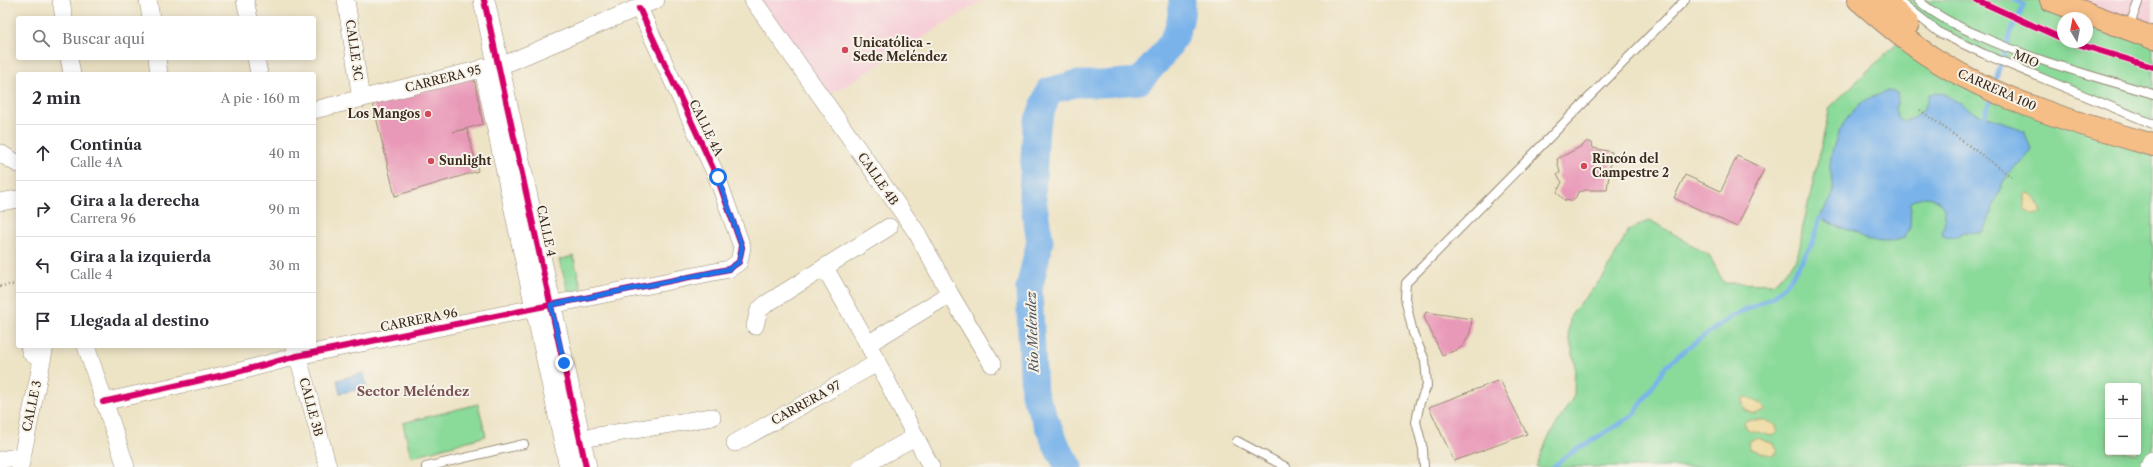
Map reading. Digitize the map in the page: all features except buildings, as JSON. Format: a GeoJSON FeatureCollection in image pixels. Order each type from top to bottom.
{"type":"FeatureCollection","features":[{"type":"Feature","properties":{"kind":"main road","name":"CARRERA 100"},"geometry":{"type":"LineString","coordinates":[[1859,0],[1902,38],[1928,56],[1971,81],[2021,103],[2112,135],[2146,143]]}},
{"type":"Feature","properties":{"kind":"main road"},"geometry":{"type":"LineString","coordinates":[[1882,0],[1906,23],[1937,46],[1977,69],[2027,91],[2117,124],[2146,143]]}},
{"type":"Feature","properties":{"kind":"main road"},"geometry":{"type":"LineString","coordinates":[[2051,0],[2153,38]]}},
{"type":"Feature","properties":{"kind":"street"},"geometry":{"type":"LineString","coordinates":[[61,0],[64,16]]}},
{"type":"Feature","properties":{"kind":"street"},"geometry":{"type":"LineString","coordinates":[[148,0],[151,16]]}},
{"type":"Feature","properties":{"kind":"street"},"geometry":{"type":"LineString","coordinates":[[245,0],[249,16]]}},
{"type":"Feature","properties":{"kind":"street","name":"CALLE 3C"},"geometry":{"type":"LineString","coordinates":[[346,0],[361,99]]}},
{"type":"Feature","properties":{"kind":"street","name":"CALLE 4"},"geometry":{"type":"LineString","coordinates":[[470,0],[492,66]]}},
{"type":"Feature","properties":{"kind":"street","name":"CALLE 4"},"geometry":{"type":"LineString","coordinates":[[484,0],[492,66],[572,440],[586,467]]}},
{"type":"Feature","properties":{"kind":"street","name":"CARRERA 95"},"geometry":{"type":"LineString","coordinates":[[316,110],[492,66],[656,0]]}},
{"type":"Feature","properties":{"kind":"street","name":"CALLE 4B"},"geometry":{"type":"LineString","coordinates":[[753,0],[917,233],[950,294],[992,364]]}},
{"type":"Feature","properties":{"kind":"street","name":"CALLE 4A"},"geometry":{"type":"LineString","coordinates":[[639,8],[718,177],[742,247],[739,262]]}},
{"type":"Feature","properties":{"kind":"street"},"geometry":{"type":"LineString","coordinates":[[70,60],[72,72]]}},
{"type":"Feature","properties":{"kind":"street"},"geometry":{"type":"LineString","coordinates":[[157,60],[159,72]]}},
{"type":"Feature","properties":{"kind":"street"},"geometry":{"type":"LineString","coordinates":[[256,60],[259,72]]}},
{"type":"Feature","properties":{"kind":"street"},"geometry":{"type":"LineString","coordinates":[[0,153],[16,163]]}},
{"type":"Feature","properties":{"kind":"street"},"geometry":{"type":"LineString","coordinates":[[0,202],[16,199]]}},
{"type":"Feature","properties":{"kind":"street"},"geometry":{"type":"LineString","coordinates":[[755,326],[759,310],[766,304],[890,227]]}},
{"type":"Feature","properties":{"kind":"street","name":"CARRERA 96"},"geometry":{"type":"LineString","coordinates":[[316,347],[543,306],[729,269],[739,262]]}},
{"type":"Feature","properties":{"kind":"street"},"geometry":{"type":"LineString","coordinates":[[825,268],[868,344],[931,467]]}},
{"type":"Feature","properties":{"kind":"street"},"geometry":{"type":"LineString","coordinates":[[868,344],[950,294]]}},
{"type":"Feature","properties":{"kind":"street"},"geometry":{"type":"LineString","coordinates":[[29,348],[31,352],[43,353]]}},
{"type":"Feature","properties":{"kind":"street"},"geometry":{"type":"LineString","coordinates":[[87,348],[103,402],[126,467]]}},
{"type":"Feature","properties":{"kind":"street","name":"CARRERA 96"},"geometry":{"type":"LineString","coordinates":[[103,402],[237,372],[296,351],[312,348]]}},
{"type":"Feature","properties":{"kind":"street","name":"CALLE 3B"},"geometry":{"type":"LineString","coordinates":[[296,351],[328,467]]}},
{"type":"Feature","properties":{"kind":"street","name":"CALLE 3"},"geometry":{"type":"LineString","coordinates":[[21,462],[43,353]]}},
{"type":"Feature","properties":{"kind":"street","name":"CARRERA 97"},"geometry":{"type":"LineString","coordinates":[[734,443],[877,364]]}},
{"type":"Feature","properties":{"kind":"street"},"geometry":{"type":"LineString","coordinates":[[572,440],[712,416]]}},
{"type":"Feature","properties":{"kind":"street"},"geometry":{"type":"LineString","coordinates":[[861,467],[915,437]]}},
{"type":"Feature","properties":{"kind":"street","name":"CALLE 4"},"geometry":{"type":"LineString","coordinates":[[570,467],[572,440]]}},
{"type":"Feature","properties":{"kind":"street"},"geometry":{"type":"LineString","coordinates":[[0,460],[21,462]]}},
{"type":"Feature","properties":{"kind":"street"},"geometry":{"type":"LineString","coordinates":[[2151,467],[2153,462]]}},
{"type":"Feature","properties":{"kind":"lane"},"geometry":{"type":"LineString","coordinates":[[1424,467],[1424,449],[1416,422],[1420,402],[1427,386],[1424,360],[1413,333],[1405,298],[1406,283],[1685,0]]}},
{"type":"Feature","properties":{"kind":"lane","name":"MIO"},"geometry":{"type":"LineString","coordinates":[[1898,0],[1915,15],[1946,36],[2037,77],[2153,124]]}},
{"type":"Feature","properties":{"kind":"lane","name":"MIO"},"geometry":{"type":"LineString","coordinates":[[1918,0],[1954,25],[1994,43],[2041,61],[2153,94]]}},
{"type":"Feature","properties":{"kind":"lane"},"geometry":{"type":"LineString","coordinates":[[2129,29],[2139,0]]}},
{"type":"Feature","properties":{"kind":"lane"},"geometry":{"type":"LineString","coordinates":[[1237,441],[1286,467]]}},
{"type":"Feature","properties":{"kind":"lane"},"geometry":{"type":"LineString","coordinates":[[426,467],[524,444]]}},
{"type":"Feature","properties":{"kind":"path"},"geometry":{"type":"LineString","coordinates":[[1920,110],[2012,177]]}},
{"type":"Feature","properties":{"kind":"path"},"geometry":{"type":"LineString","coordinates":[[0,286],[16,284]]}},
{"type":"Feature","properties":{"kind":"shaded area","name":"Unicatólica - Sede Meléndez"},"geometry":{"type":"Polygon","coordinates":[[[753,0],[983,0],[822,100],[753,0]]]}},
{"type":"Feature","properties":{"kind":"shaded area"},"geometry":{"type":"Polygon","coordinates":[[[2051,0],[2153,0],[2153,38],[2093,16],[2093,12],[2083,12],[2051,0]]]}},
{"type":"Feature","properties":{"kind":"green space"},"geometry":{"type":"Polygon","coordinates":[[[1898,0],[2051,0],[2083,12],[2057,12],[2057,48],[2093,48],[2093,16],[2153,38],[2153,124],[1940,33],[1898,0]]]}},
{"type":"Feature","properties":{"kind":"green space"},"geometry":{"type":"Polygon","coordinates":[[[1902,38],[1928,56],[2153,145],[2153,462],[2151,467],[1536,467],[1548,438],[1574,396],[1575,363],[1568,332],[1571,314],[1606,273],[1628,231],[1650,220],[1709,255],[1724,283],[1773,284],[1786,272],[1797,256],[1830,107],[1902,38]]]}},
{"type":"Feature","properties":{"kind":"green space"},"geometry":{"type":"Polygon","coordinates":[[[573,256],[582,290],[569,293],[559,260],[573,256]]]}},
{"type":"Feature","properties":{"kind":"green space"},"geometry":{"type":"Polygon","coordinates":[[[478,404],[486,436],[411,457],[403,423],[478,404]]]}},
{"type":"Feature","properties":{"kind":"sand"},"geometry":{"type":"Polygon","coordinates":[[[2027,193],[2037,200],[2042,212],[2033,214],[2024,209],[2024,194],[2027,193]]]}},
{"type":"Feature","properties":{"kind":"sand"},"geometry":{"type":"Polygon","coordinates":[[[1746,397],[1763,405],[1765,409],[1764,412],[1753,414],[1744,409],[1742,399],[1746,397]]]}},
{"type":"Feature","properties":{"kind":"sand"},"geometry":{"type":"Polygon","coordinates":[[[1748,420],[1765,420],[1774,424],[1777,432],[1772,436],[1747,429],[1744,422],[1748,420]]]}},
{"type":"Feature","properties":{"kind":"sand"},"geometry":{"type":"Polygon","coordinates":[[[1758,438],[1774,444],[1778,450],[1773,456],[1750,449],[1748,441],[1758,438]]]}},
{"type":"Feature","properties":{"kind":"water"},"geometry":{"type":"Polygon","coordinates":[[[1889,91],[1897,93],[1898,100],[1895,109],[1898,117],[1904,121],[1918,115],[1924,109],[1929,94],[1936,93],[1945,94],[1973,112],[2009,124],[2024,132],[2031,149],[2023,161],[2006,177],[1997,196],[1985,230],[1980,233],[1963,232],[1957,236],[1948,238],[1942,235],[1945,218],[1944,208],[1938,201],[1926,197],[1919,198],[1911,202],[1910,227],[1905,238],[1887,242],[1869,241],[1853,231],[1841,228],[1820,218],[1831,200],[1833,193],[1830,166],[1832,153],[1841,129],[1856,108],[1865,100],[1889,91]]]}},
{"type":"Feature","properties":{"kind":"water"},"geometry":{"type":"Polygon","coordinates":[[[364,373],[367,388],[340,393],[337,380],[364,373]]]}},
{"type":"Feature","properties":{"kind":"waterway","name":"Río Meléndez"},"geometry":{"type":"LineString","coordinates":[[1069,467],[1058,449],[1034,394],[1029,289],[1040,241],[1032,194],[1036,126],[1049,91],[1075,84],[1102,84],[1139,81],[1170,45],[1179,25],[1182,0]]}},
{"type":"Feature","properties":{"kind":"waterway"},"geometry":{"type":"LineString","coordinates":[[1994,85],[2011,32],[2024,5],[2015,0]]}},
{"type":"Feature","properties":{"kind":"waterway"},"geometry":{"type":"LineString","coordinates":[[1983,122],[1991,96]]}},
{"type":"Feature","properties":{"kind":"waterway"},"geometry":{"type":"LineString","coordinates":[[1553,467],[1566,456],[1634,415],[1666,366],[1685,350],[1729,318],[1773,297],[1790,280],[1813,242],[1820,218],[1825,216]]}},
{"type":"Feature","properties":{"kind":"cycle path"},"geometry":{"type":"LineString","coordinates":[[484,0],[586,467]]}},
{"type":"Feature","properties":{"kind":"cycle path"},"geometry":{"type":"LineString","coordinates":[[1977,0],[2057,36]]}},
{"type":"Feature","properties":{"kind":"cycle path"},"geometry":{"type":"LineString","coordinates":[[103,402],[237,372],[297,356],[729,269],[739,262],[742,247],[717,177],[639,8]]}},
{"type":"Feature","properties":{"kind":"cycle path"},"geometry":{"type":"LineString","coordinates":[[2091,48],[2153,67]]}},
{"type":"Feature","properties":{"kind":"place","name":"Unicatólica - Sede Meléndez"},"geometry":{"type":"Point","coordinates":[845,50]}},
{"type":"Feature","properties":{"kind":"place","name":"Los Mangos"},"geometry":{"type":"Point","coordinates":[428,114]}},
{"type":"Feature","properties":{"kind":"place","name":"Sunlight"},"geometry":{"type":"Point","coordinates":[431,161]}},
{"type":"Feature","properties":{"kind":"place","name":"Rincón del Campestre 2"},"geometry":{"type":"Point","coordinates":[1584,166]}},
{"type":"Feature","properties":{"kind":"district","name":"Sector Meléndez"},"geometry":{"type":"Point","coordinates":[413,391]}},
{"type":"Feature","properties":{"kind":"route"},"geometry":{"type":"LineString","coordinates":[[564,363],[551,305],[729,269],[739,262],[742,247],[718,177]]}}]}
